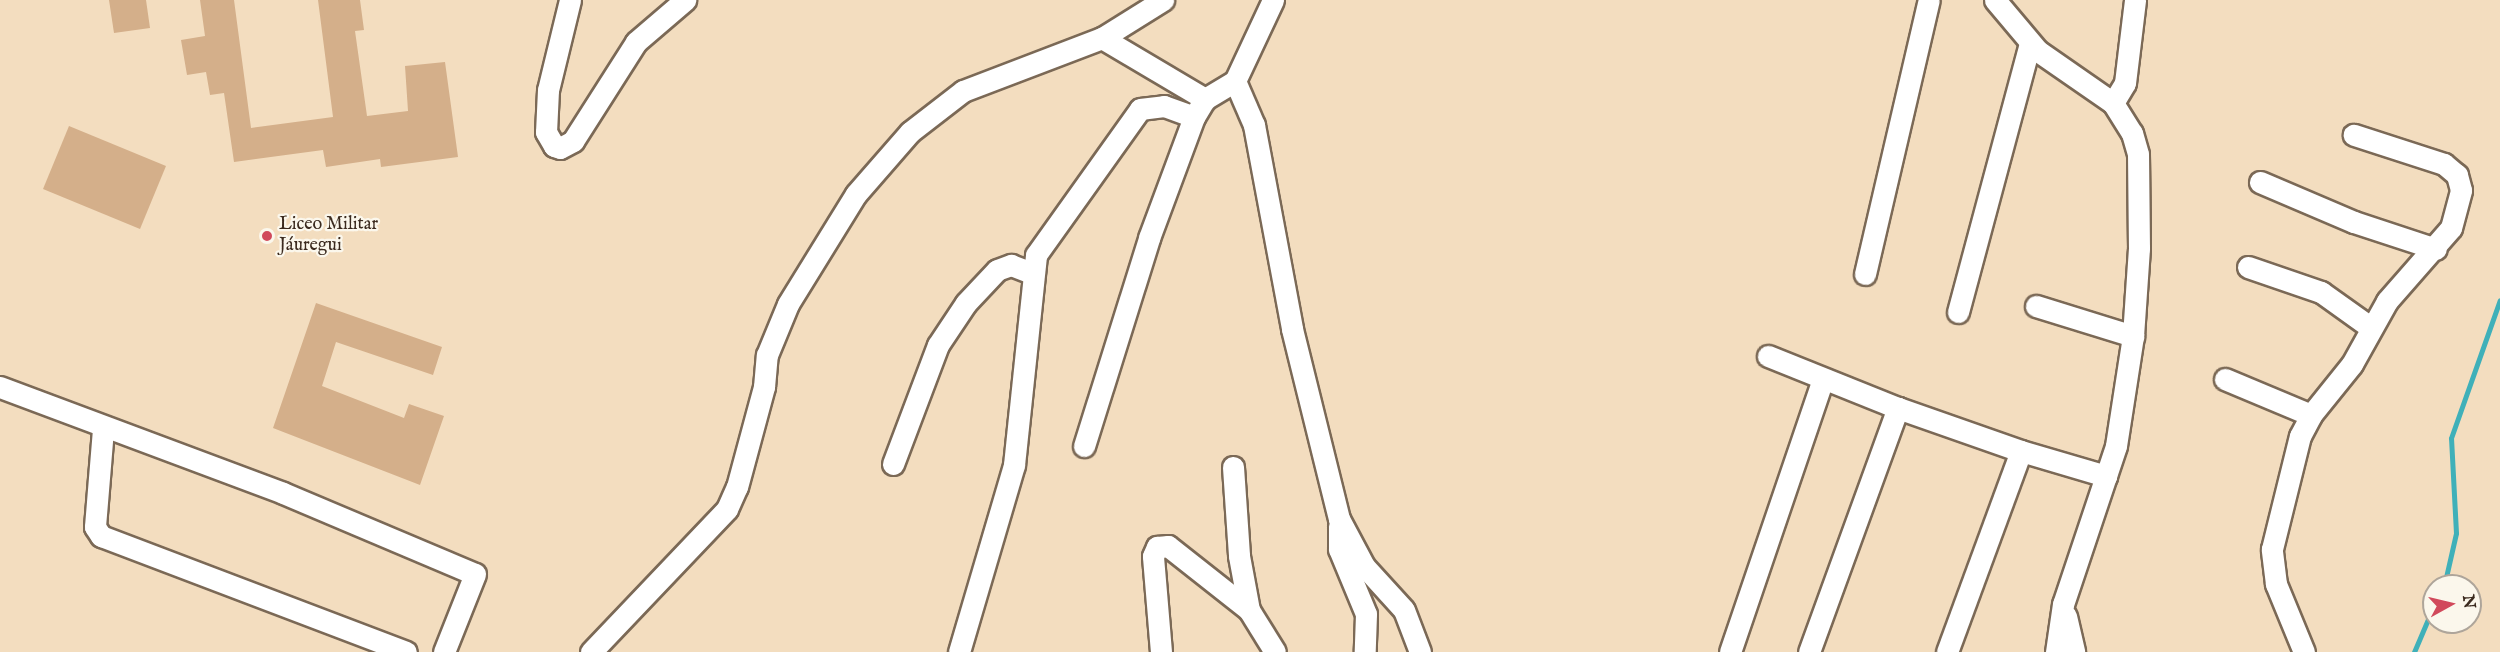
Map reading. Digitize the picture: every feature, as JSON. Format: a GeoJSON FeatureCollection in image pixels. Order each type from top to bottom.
{"type":"FeatureCollection","features":[{"type":"Feature","properties":{"kind":"street"},"geometry":{"type":"LineString","coordinates":[[570,0],[548,90],[546,132],[554,146],[560,148],[573,141],[636,42],[685,0]]}},
{"type":"Feature","properties":{"kind":"street"},"geometry":{"type":"LineString","coordinates":[[591,652],[727,509],[737,487],[775,332],[856,194],[910,132],[963,91],[1102,38],[1163,0]]}},
{"type":"Feature","properties":{"kind":"street"},"geometry":{"type":"LineString","coordinates":[[1084,446],[1149,238],[1199,108],[1235,81],[1273,0]]}},
{"type":"Feature","properties":{"kind":"street"},"geometry":{"type":"LineString","coordinates":[[1865,274],[1929,0]]}},
{"type":"Feature","properties":{"kind":"street"},"geometry":{"type":"LineString","coordinates":[[1995,0],[2030,44],[2059,68],[2113,103],[2132,132],[2139,165],[2133,336],[2116,446],[2063,604],[2055,652]]}},
{"type":"Feature","properties":{"kind":"street"},"geometry":{"type":"LineString","coordinates":[[2113,103],[2125,83],[2135,0]]}},
{"type":"Feature","properties":{"kind":"street"},"geometry":{"type":"LineString","coordinates":[[1102,38],[1199,108]]}},
{"type":"Feature","properties":{"kind":"street"},"geometry":{"type":"LineString","coordinates":[[1958,312],[2030,44]]}},
{"type":"Feature","properties":{"kind":"street"},"geometry":{"type":"LineString","coordinates":[[1235,81],[1254,125],[1292,329],[1339,519],[1339,549],[1366,614],[1365,652]]}},
{"type":"Feature","properties":{"kind":"street"},"geometry":{"type":"LineString","coordinates":[[959,652],[1014,465],[1032,273],[1036,255],[1140,109],[1164,106],[1199,108]]}},
{"type":"Feature","properties":{"kind":"street"},"geometry":{"type":"LineString","coordinates":[[2304,652],[2276,584],[2272,549],[2292,464],[2311,415],[2344,377],[2370,327],[2398,287],[2436,249],[2451,228],[2461,189],[2457,175],[2444,164],[2354,135]]}},
{"type":"Feature","properties":{"kind":"street"},"geometry":{"type":"LineString","coordinates":[[2260,182],[2354,222],[2436,249]]}},
{"type":"Feature","properties":{"kind":"street"},"geometry":{"type":"LineString","coordinates":[[893,464],[938,345],[966,303],[997,270],[1011,265],[1032,273]]}},
{"type":"Feature","properties":{"kind":"street"},"geometry":{"type":"LineString","coordinates":[[2248,267],[2321,292],[2370,327]]}},
{"type":"Feature","properties":{"kind":"street"},"geometry":{"type":"LineString","coordinates":[[2036,306],[2133,336]]}},
{"type":"Feature","properties":{"kind":"street"},"geometry":{"type":"LineString","coordinates":[[1768,356],[1898,408],[2021,452],[2106,476]]}},
{"type":"Feature","properties":{"kind":"street"},"geometry":{"type":"LineString","coordinates":[[1730,652],[1728,648],[1823,379]]}},
{"type":"Feature","properties":{"kind":"street"},"geometry":{"type":"LineString","coordinates":[[2225,379],[2311,415]]}},
{"type":"Feature","properties":{"kind":"street"},"geometry":{"type":"LineString","coordinates":[[0,387],[103,429],[283,493],[475,574],[444,652]]}},
{"type":"Feature","properties":{"kind":"street"},"geometry":{"type":"LineString","coordinates":[[1809,652],[1898,408]]}},
{"type":"Feature","properties":{"kind":"street"},"geometry":{"type":"LineString","coordinates":[[103,429],[95,526],[101,536],[406,652]]}},
{"type":"Feature","properties":{"kind":"street"},"geometry":{"type":"LineString","coordinates":[[1947,652],[2021,452]]}},
{"type":"Feature","properties":{"kind":"street"},"geometry":{"type":"LineString","coordinates":[[1233,467],[1239,556],[1249,610]]}},
{"type":"Feature","properties":{"kind":"street"},"geometry":{"type":"LineString","coordinates":[[1339,519],[1364,566],[1404,610],[1420,652]]}},
{"type":"Feature","properties":{"kind":"street"},"geometry":{"type":"LineString","coordinates":[[1161,652],[1152,556],[1157,547],[1168,546],[1249,610],[1275,652]]}},
{"type":"Feature","properties":{"kind":"street"},"geometry":{"type":"LineString","coordinates":[[2063,604],[2074,652]]}},
{"type":"Feature","properties":{"kind":"building"},"geometry":{"type":"Polygon","coordinates":[[[109,0],[146,0],[150,28],[114,33],[109,0]]]}},
{"type":"Feature","properties":{"kind":"building"},"geometry":{"type":"Polygon","coordinates":[[[200,0],[234,0],[251,128],[333,117],[318,0],[360,0],[364,30],[355,31],[367,116],[408,111],[405,66],[445,62],[458,157],[381,167],[380,159],[326,167],[323,150],[234,162],[224,93],[210,95],[206,72],[187,75],[181,40],[205,36],[200,0]]]}},
{"type":"Feature","properties":{"kind":"building"},"geometry":{"type":"Polygon","coordinates":[[[69,126],[166,166],[140,229],[43,189],[69,126]]]}},
{"type":"Feature","properties":{"kind":"building"},"geometry":{"type":"Polygon","coordinates":[[[316,303],[442,347],[433,375],[336,342],[322,386],[404,418],[409,404],[444,416],[420,485],[273,428],[316,303]]]}},
{"type":"Feature","properties":{"kind":"waterway"},"geometry":{"type":"LineString","coordinates":[[2447,574],[2456,533],[2451,438],[2500,300]]}},
{"type":"Feature","properties":{"kind":"waterway"},"geometry":{"type":"LineString","coordinates":[[2414,652],[2422,633]]}},
{"type":"Feature","properties":{"kind":"place","name":"Liceo Militar Jáuregui"},"geometry":{"type":"Point","coordinates":[267,236]}}]}
